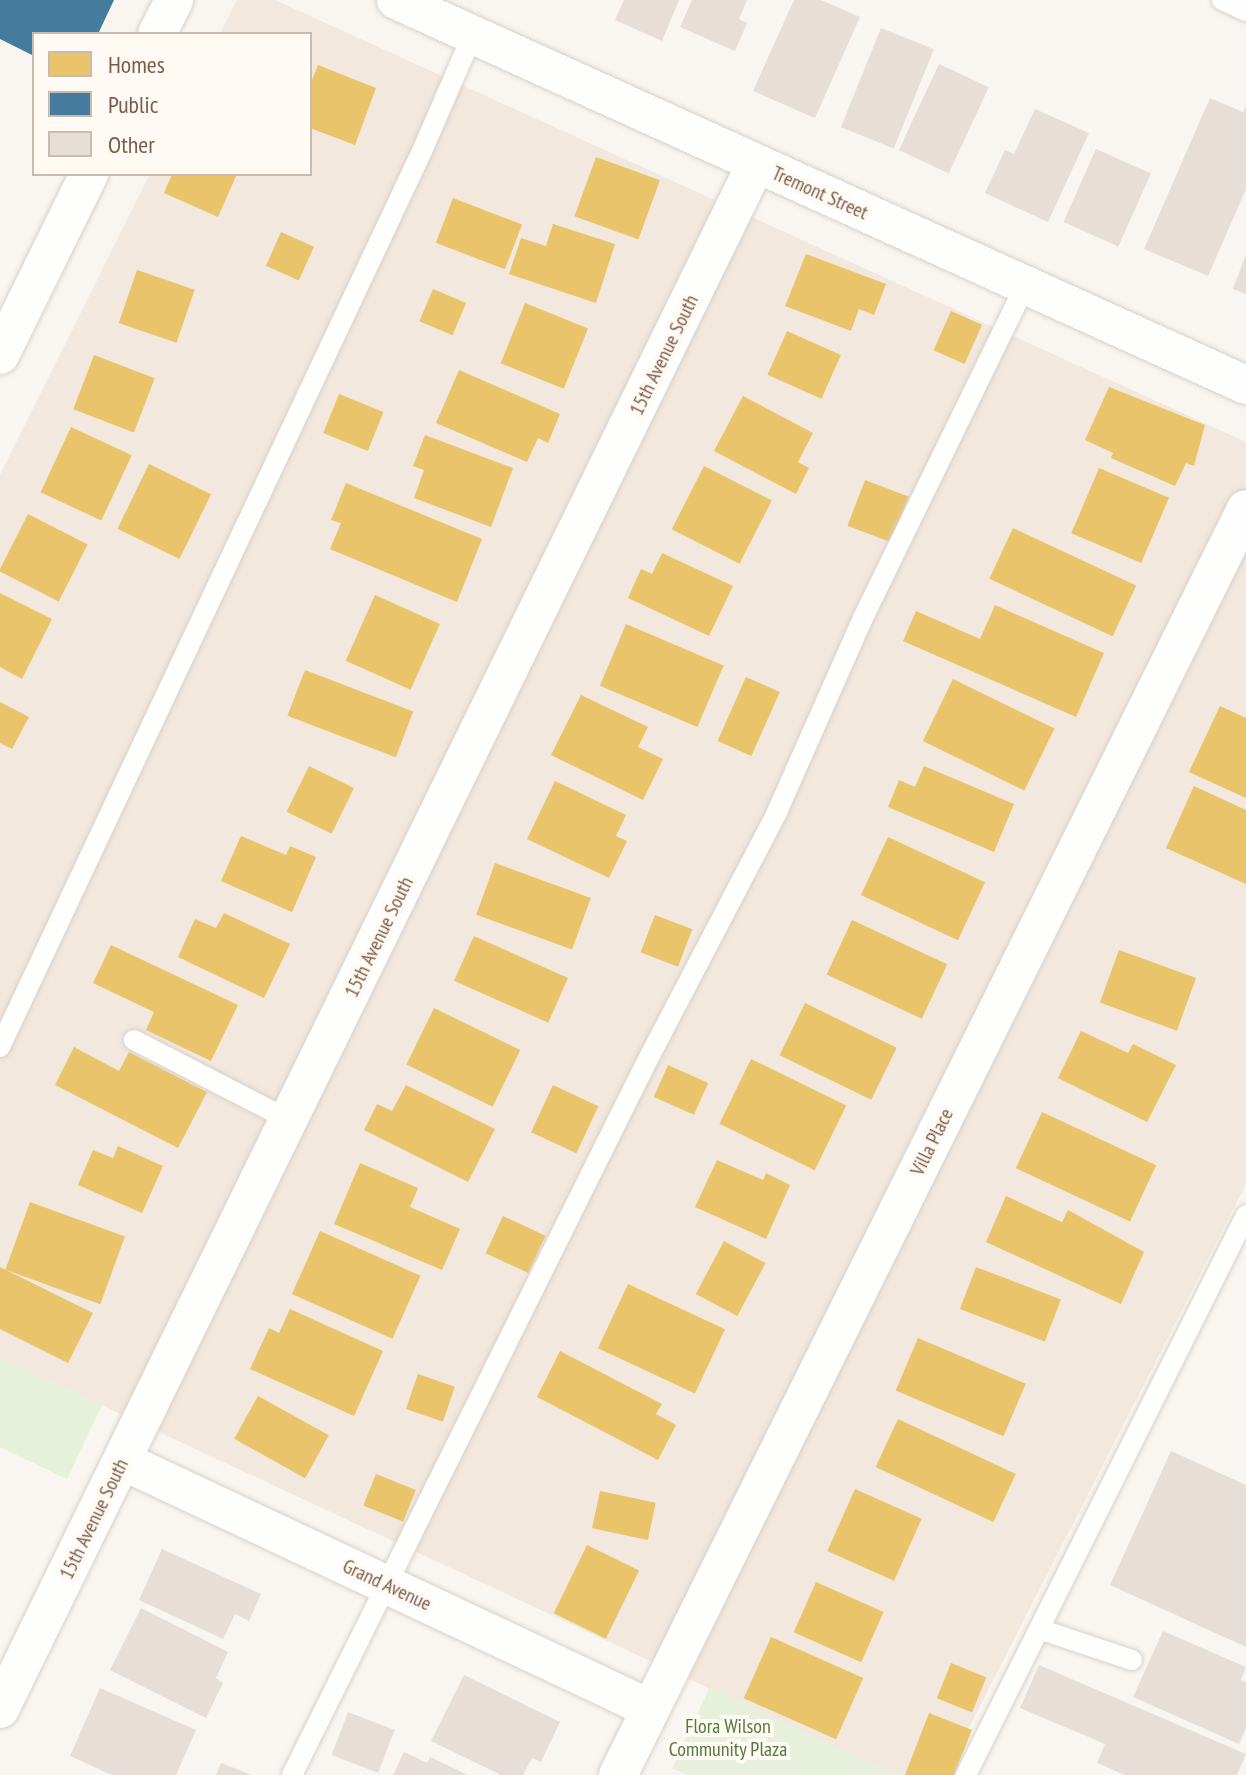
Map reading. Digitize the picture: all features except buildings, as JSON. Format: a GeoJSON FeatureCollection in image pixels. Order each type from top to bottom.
{"type":"FeatureCollection","features":[{"type":"Feature","properties":{"kind":"street"},"geometry":{"type":"LineString","coordinates":[[158,32],[174,0]]}},
{"type":"Feature","properties":{"kind":"street","name":"Tremont Street"},"geometry":{"type":"LineString","coordinates":[[396,0],[1246,385]]}},
{"type":"Feature","properties":{"kind":"street","name":"15th Avenue South"},"geometry":{"type":"LineString","coordinates":[[0,1709],[756,164]]}},
{"type":"Feature","properties":{"kind":"street"},"geometry":{"type":"LineString","coordinates":[[0,355],[88,176]]}},
{"type":"Feature","properties":{"kind":"street","name":"Villa Place"},"geometry":{"type":"LineString","coordinates":[[618,1775],[1246,509]]}},
{"type":"Feature","properties":{"kind":"street","name":"Grand Avenue"},"geometry":{"type":"LineString","coordinates":[[123,1461],[651,1709]]}},
{"type":"Feature","properties":{"kind":"lane"},"geometry":{"type":"LineString","coordinates":[[1222,0],[1246,11]]}},
{"type":"Feature","properties":{"kind":"lane"},"geometry":{"type":"LineString","coordinates":[[0,1047],[422,151],[472,36]]}},
{"type":"Feature","properties":{"kind":"lane"},"geometry":{"type":"LineString","coordinates":[[292,1775],[638,1078],[777,812],[863,618],[1025,286]]}},
{"type":"Feature","properties":{"kind":"lane"},"geometry":{"type":"LineString","coordinates":[[134,1040],[289,1120]]}},
{"type":"Feature","properties":{"kind":"lane"},"geometry":{"type":"LineString","coordinates":[[966,1775],[1246,1215]]}},
{"type":"Feature","properties":{"kind":"lane"},"geometry":{"type":"LineString","coordinates":[[1039,1629],[1132,1660]]}},
{"type":"Feature","properties":{"kind":"shaded area"},"geometry":{"type":"Polygon","coordinates":[[[237,0],[275,0],[1246,442],[1246,1184],[945,1775],[895,1775],[0,1358],[0,475],[149,176],[312,176],[312,32],[221,32],[237,0]]]}},
{"type":"Feature","properties":{"kind":"green space"},"geometry":{"type":"Polygon","coordinates":[[[0,1358],[102,1405],[67,1479],[0,1447],[0,1358]]]}},
{"type":"Feature","properties":{"kind":"green space","name":"Flora Wilson Community Plaza"},"geometry":{"type":"Polygon","coordinates":[[[710,1687],[895,1775],[687,1775],[672,1768],[710,1687]]]}}]}
